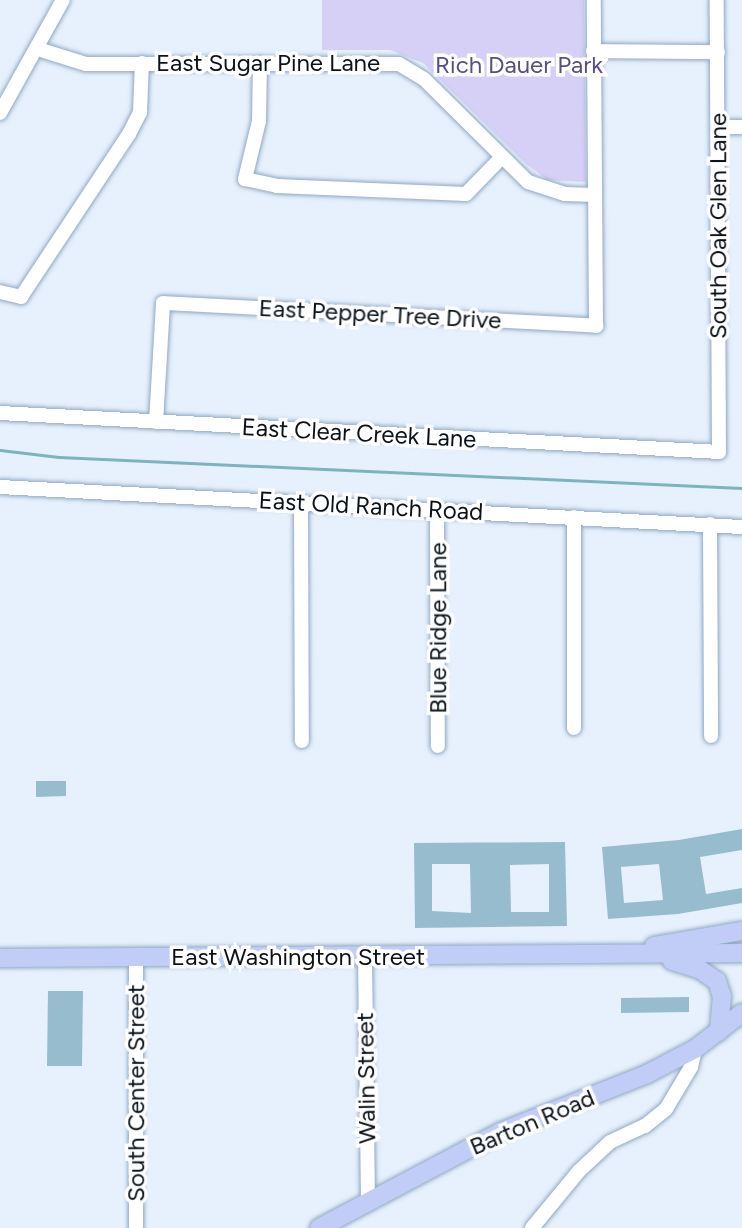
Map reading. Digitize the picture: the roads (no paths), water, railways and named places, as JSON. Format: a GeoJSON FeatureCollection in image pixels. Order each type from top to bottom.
{"type":"FeatureCollection","features":[{"type":"Feature","properties":{"kind":"main road","name":"East Washington Street"},"geometry":{"type":"LineString","coordinates":[[596,956],[742,931]]}},
{"type":"Feature","properties":{"kind":"main road","name":"East Washington Street"},"geometry":{"type":"LineString","coordinates":[[0,958],[655,956],[742,953]]}},
{"type":"Feature","properties":{"kind":"main road"},"geometry":{"type":"LineString","coordinates":[[655,956],[699,969],[717,981],[722,996],[719,1032]]}},
{"type":"Feature","properties":{"kind":"main road","name":"Barton Road"},"geometry":{"type":"LineString","coordinates":[[319,1228],[500,1132],[647,1074],[695,1049],[742,1013]]}},
{"type":"Feature","properties":{"kind":"street"},"geometry":{"type":"LineString","coordinates":[[0,113],[63,0]]}},
{"type":"Feature","properties":{"kind":"street"},"geometry":{"type":"LineString","coordinates":[[594,0],[595,195]]}},
{"type":"Feature","properties":{"kind":"street","name":"South Oak Glen Lane"},"geometry":{"type":"LineString","coordinates":[[717,0],[719,452]]}},
{"type":"Feature","properties":{"kind":"street","name":"East Sugar Pine Lane"},"geometry":{"type":"LineString","coordinates":[[38,49],[70,62],[386,62],[411,69],[528,182],[564,194],[595,195]]}},
{"type":"Feature","properties":{"kind":"street"},"geometry":{"type":"LineString","coordinates":[[593,51],[718,52]]}},
{"type":"Feature","properties":{"kind":"street"},"geometry":{"type":"LineString","coordinates":[[0,292],[21,297],[129,134],[140,112],[142,63]]}},
{"type":"Feature","properties":{"kind":"street"},"geometry":{"type":"LineString","coordinates":[[260,63],[259,121],[245,179],[277,186],[466,194],[502,157]]}},
{"type":"Feature","properties":{"kind":"street"},"geometry":{"type":"LineString","coordinates":[[718,127],[742,127]]}},
{"type":"Feature","properties":{"kind":"street","name":"East Pepper Tree Drive"},"geometry":{"type":"LineString","coordinates":[[156,422],[163,303],[596,326],[595,195]]}},
{"type":"Feature","properties":{"kind":"street","name":"East Clear Creek Lane"},"geometry":{"type":"LineString","coordinates":[[0,413],[719,452]]}},
{"type":"Feature","properties":{"kind":"street","name":"East Old Ranch Road"},"geometry":{"type":"LineString","coordinates":[[0,487],[742,527]]}},
{"type":"Feature","properties":{"kind":"street"},"geometry":{"type":"LineString","coordinates":[[301,503],[302,741]]}},
{"type":"Feature","properties":{"kind":"street","name":"Blue Ridge Lane"},"geometry":{"type":"LineString","coordinates":[[437,510],[438,746]]}},
{"type":"Feature","properties":{"kind":"street"},"geometry":{"type":"LineString","coordinates":[[574,517],[574,728]]}},
{"type":"Feature","properties":{"kind":"street"},"geometry":{"type":"LineString","coordinates":[[710,524],[711,736]]}},
{"type":"Feature","properties":{"kind":"street","name":"Walin Street"},"geometry":{"type":"LineString","coordinates":[[365,956],[368,1200]]}},
{"type":"Feature","properties":{"kind":"street","name":"South Center Street"},"geometry":{"type":"LineString","coordinates":[[136,957],[136,1228]]}},
{"type":"Feature","properties":{"kind":"street"},"geometry":{"type":"LineString","coordinates":[[532,1228],[579,1171],[610,1142],[645,1126],[666,1109],[691,1067],[695,1049]]}},
{"type":"Feature","properties":{"kind":"waterway"},"geometry":{"type":"LineString","coordinates":[[0,450],[59,457],[742,488]]}},
{"type":"Feature","properties":{"kind":"park label","name":"Rich Dauer Park"},"geometry":{"type":"Point","coordinates":[519,65]}}]}
